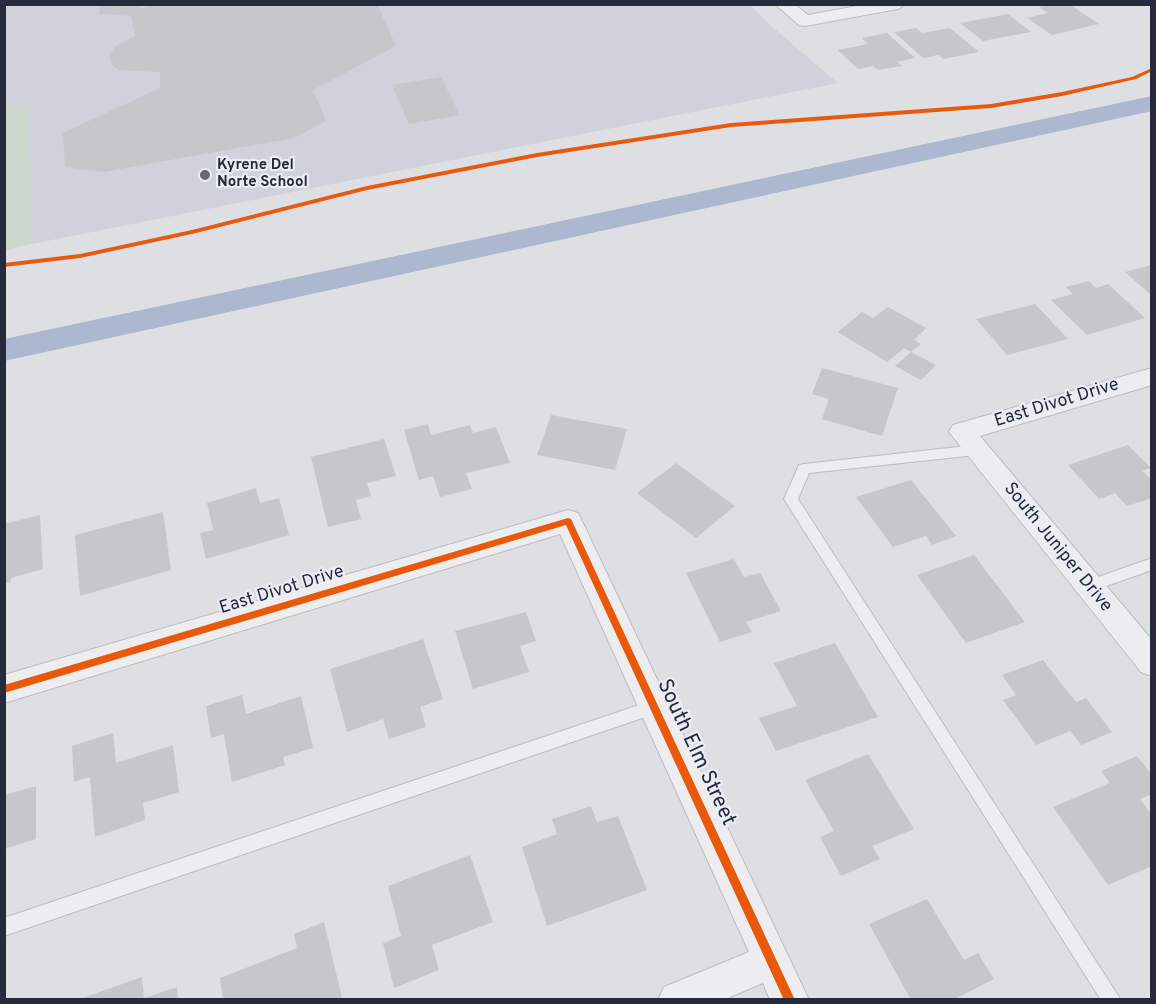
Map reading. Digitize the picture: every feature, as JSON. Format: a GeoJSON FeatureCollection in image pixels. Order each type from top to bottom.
{"type":"FeatureCollection","features":[{"type":"Feature","properties":{"kind":"street"},"geometry":{"type":"LineString","coordinates":[[783,4],[805,21],[898,4]]}},
{"type":"Feature","properties":{"kind":"street","name":"East Divot Drive"},"geometry":{"type":"LineString","coordinates":[[969,441],[1152,376]]}},
{"type":"Feature","properties":{"kind":"street","name":"South Juniper Drive"},"geometry":{"type":"LineString","coordinates":[[969,441],[1152,663]]}},
{"type":"Feature","properties":{"kind":"street","name":"East Divot Drive"},"geometry":{"type":"LineString","coordinates":[[4,688],[568,521]]}},
{"type":"Feature","properties":{"kind":"street","name":"South Elm Street"},"geometry":{"type":"LineString","coordinates":[[568,521],[790,999]]}},
{"type":"Feature","properties":{"kind":"street"},"geometry":{"type":"LineString","coordinates":[[677,999],[772,961]]}},
{"type":"Feature","properties":{"kind":"lane"},"geometry":{"type":"LineString","coordinates":[[969,441],[804,469],[791,499],[1112,999]]}},
{"type":"Feature","properties":{"kind":"lane"},"geometry":{"type":"LineString","coordinates":[[1089,586],[1152,564]]}},
{"type":"Feature","properties":{"kind":"lane"},"geometry":{"type":"LineString","coordinates":[[4,927],[654,706]]}},
{"type":"Feature","properties":{"kind":"shaded area","name":"Kyrene Del Norte School"},"geometry":{"type":"Polygon","coordinates":[[[5,4],[750,5],[838,83],[32,244],[29,102],[5,106],[5,4]]]}},
{"type":"Feature","properties":{"kind":"shaded area"},"geometry":{"type":"Polygon","coordinates":[[[29,102],[32,244],[5,250],[5,106],[29,102]]]}},
{"type":"Feature","properties":{"kind":"building"},"geometry":{"type":"Polygon","coordinates":[[[139,4],[140,8],[147,7],[146,4],[377,4],[396,46],[313,90],[326,121],[294,138],[103,172],[65,167],[63,133],[160,88],[160,72],[119,70],[112,65],[109,58],[116,46],[135,36],[131,16],[100,14],[99,7],[139,4]]]}},
{"type":"Feature","properties":{"kind":"building"},"geometry":{"type":"Polygon","coordinates":[[[1050,4],[1069,4],[1099,24],[1052,35],[1027,18],[1048,13],[1039,7],[1050,4]]]}},
{"type":"Feature","properties":{"kind":"building"},"geometry":{"type":"Polygon","coordinates":[[[1008,14],[1031,32],[983,41],[960,23],[1008,14]]]}},
{"type":"Feature","properties":{"kind":"building"},"geometry":{"type":"Polygon","coordinates":[[[916,28],[922,33],[950,28],[979,52],[943,59],[938,55],[923,58],[894,32],[916,28]]]}},
{"type":"Feature","properties":{"kind":"building"},"geometry":{"type":"Polygon","coordinates":[[[887,33],[915,58],[897,62],[902,66],[878,70],[873,66],[858,69],[838,50],[868,44],[862,38],[887,33]]]}},
{"type":"Feature","properties":{"kind":"building"},"geometry":{"type":"Polygon","coordinates":[[[441,77],[460,115],[409,124],[392,85],[441,77]]]}},
{"type":"Feature","properties":{"kind":"building"},"geometry":{"type":"Polygon","coordinates":[[[1152,265],[1152,296],[1125,272],[1152,265]]]}},
{"type":"Feature","properties":{"kind":"building"},"geometry":{"type":"Polygon","coordinates":[[[1089,281],[1096,288],[1108,284],[1145,318],[1087,335],[1051,300],[1073,294],[1066,287],[1089,281]]]}},
{"type":"Feature","properties":{"kind":"building"},"geometry":{"type":"Polygon","coordinates":[[[1035,304],[1068,339],[1007,355],[976,319],[1035,304]]]}},
{"type":"Feature","properties":{"kind":"building"},"geometry":{"type":"Polygon","coordinates":[[[888,307],[926,328],[914,340],[921,344],[911,352],[904,348],[887,362],[838,332],[862,312],[873,318],[888,307]]]}},
{"type":"Feature","properties":{"kind":"building"},"geometry":{"type":"Polygon","coordinates":[[[911,352],[936,365],[921,380],[895,366],[911,352]]]}},
{"type":"Feature","properties":{"kind":"building"},"geometry":{"type":"Polygon","coordinates":[[[822,368],[898,388],[882,436],[822,419],[829,399],[812,394],[822,368]]]}},
{"type":"Feature","properties":{"kind":"building"},"geometry":{"type":"Polygon","coordinates":[[[551,415],[627,429],[615,470],[537,455],[551,415]]]}},
{"type":"Feature","properties":{"kind":"building"},"geometry":{"type":"Polygon","coordinates":[[[428,424],[431,435],[470,425],[473,433],[496,427],[510,463],[466,473],[472,489],[440,497],[433,476],[419,480],[404,430],[428,424]]]}},
{"type":"Feature","properties":{"kind":"building"},"geometry":{"type":"Polygon","coordinates":[[[384,439],[396,476],[367,483],[371,496],[356,500],[361,519],[328,527],[311,457],[384,439]]]}},
{"type":"Feature","properties":{"kind":"building"},"geometry":{"type":"Polygon","coordinates":[[[1128,445],[1151,468],[1142,471],[1152,480],[1152,498],[1127,506],[1115,493],[1099,499],[1068,465],[1128,445]]]}},
{"type":"Feature","properties":{"kind":"building"},"geometry":{"type":"Polygon","coordinates":[[[676,463],[735,506],[696,538],[637,493],[676,463]]]}},
{"type":"Feature","properties":{"kind":"building"},"geometry":{"type":"Polygon","coordinates":[[[911,480],[956,536],[932,545],[926,536],[893,547],[856,497],[911,480]]]}},
{"type":"Feature","properties":{"kind":"building"},"geometry":{"type":"Polygon","coordinates":[[[256,488],[260,503],[279,498],[289,535],[206,559],[200,533],[213,530],[207,503],[256,488]]]}},
{"type":"Feature","properties":{"kind":"building"},"geometry":{"type":"Polygon","coordinates":[[[163,512],[171,570],[80,596],[75,535],[163,512]]]}},
{"type":"Feature","properties":{"kind":"building"},"geometry":{"type":"Polygon","coordinates":[[[40,515],[43,569],[11,578],[11,582],[4,584],[4,524],[40,515]]]}},
{"type":"Feature","properties":{"kind":"building"},"geometry":{"type":"Polygon","coordinates":[[[974,555],[1025,622],[966,643],[917,575],[974,555]]]}},
{"type":"Feature","properties":{"kind":"building"},"geometry":{"type":"Polygon","coordinates":[[[734,559],[744,577],[760,573],[781,611],[746,622],[752,632],[720,642],[686,573],[734,559]]]}},
{"type":"Feature","properties":{"kind":"building"},"geometry":{"type":"Polygon","coordinates":[[[526,612],[536,641],[520,646],[529,672],[473,689],[455,631],[526,612]]]}},
{"type":"Feature","properties":{"kind":"building"},"geometry":{"type":"Polygon","coordinates":[[[423,639],[443,699],[420,707],[426,727],[389,739],[383,719],[347,732],[330,669],[423,639]]]}},
{"type":"Feature","properties":{"kind":"building"},"geometry":{"type":"Polygon","coordinates":[[[835,643],[878,717],[776,751],[759,718],[797,706],[774,663],[835,643]]]}},
{"type":"Feature","properties":{"kind":"building"},"geometry":{"type":"Polygon","coordinates":[[[1043,660],[1076,702],[1086,698],[1112,732],[1081,745],[1070,731],[1036,745],[1003,700],[1016,695],[1002,675],[1043,660]]]}},
{"type":"Feature","properties":{"kind":"building"},"geometry":{"type":"Polygon","coordinates":[[[242,695],[246,714],[301,696],[313,748],[283,757],[285,765],[232,782],[224,734],[211,738],[206,706],[242,695]]]}},
{"type":"Feature","properties":{"kind":"building"},"geometry":{"type":"Polygon","coordinates":[[[113,733],[116,763],[173,745],[179,792],[143,803],[145,820],[95,837],[90,777],[74,782],[72,746],[113,733]]]}},
{"type":"Feature","properties":{"kind":"building"},"geometry":{"type":"Polygon","coordinates":[[[868,754],[914,829],[872,846],[880,859],[841,876],[820,837],[834,831],[805,780],[868,754]]]}},
{"type":"Feature","properties":{"kind":"building"},"geometry":{"type":"Polygon","coordinates":[[[1137,756],[1152,775],[1152,794],[1140,799],[1152,815],[1152,866],[1108,885],[1053,807],[1110,783],[1101,771],[1137,756]]]}},
{"type":"Feature","properties":{"kind":"building"},"geometry":{"type":"Polygon","coordinates":[[[36,786],[36,839],[4,849],[4,795],[36,786]]]}},
{"type":"Feature","properties":{"kind":"building"},"geometry":{"type":"Polygon","coordinates":[[[591,806],[597,822],[618,816],[647,890],[547,926],[522,847],[557,834],[552,819],[591,806]]]}},
{"type":"Feature","properties":{"kind":"building"},"geometry":{"type":"Polygon","coordinates":[[[470,855],[493,922],[432,945],[439,970],[394,988],[383,943],[401,936],[388,886],[470,855]]]}},
{"type":"Feature","properties":{"kind":"building"},"geometry":{"type":"Polygon","coordinates":[[[927,899],[964,960],[978,953],[994,979],[953,1000],[911,1000],[869,924],[927,899]]]}},
{"type":"Feature","properties":{"kind":"building"},"geometry":{"type":"Polygon","coordinates":[[[324,922],[342,998],[223,1000],[220,978],[297,948],[294,934],[324,922]]]}},
{"type":"Feature","properties":{"kind":"building"},"geometry":{"type":"Polygon","coordinates":[[[142,977],[144,998],[177,987],[178,1000],[77,1000],[142,977]]]}},
{"type":"Feature","properties":{"kind":"waterway"},"geometry":{"type":"LineString","coordinates":[[4,350],[1152,103]]}},
{"type":"Feature","properties":{"kind":"cycle path"},"geometry":{"type":"LineString","coordinates":[[4,265],[80,256],[192,232],[367,188],[537,155],[731,125],[991,106],[1062,94],[1134,78],[1152,69]]}},
{"type":"Feature","properties":{"kind":"cycle path"},"geometry":{"type":"LineString","coordinates":[[4,689],[568,521],[790,1000]]}},
{"type":"Feature","properties":{"kind":"place","name":"Kyrene Del Norte School"},"geometry":{"type":"Point","coordinates":[205,175]}}]}
